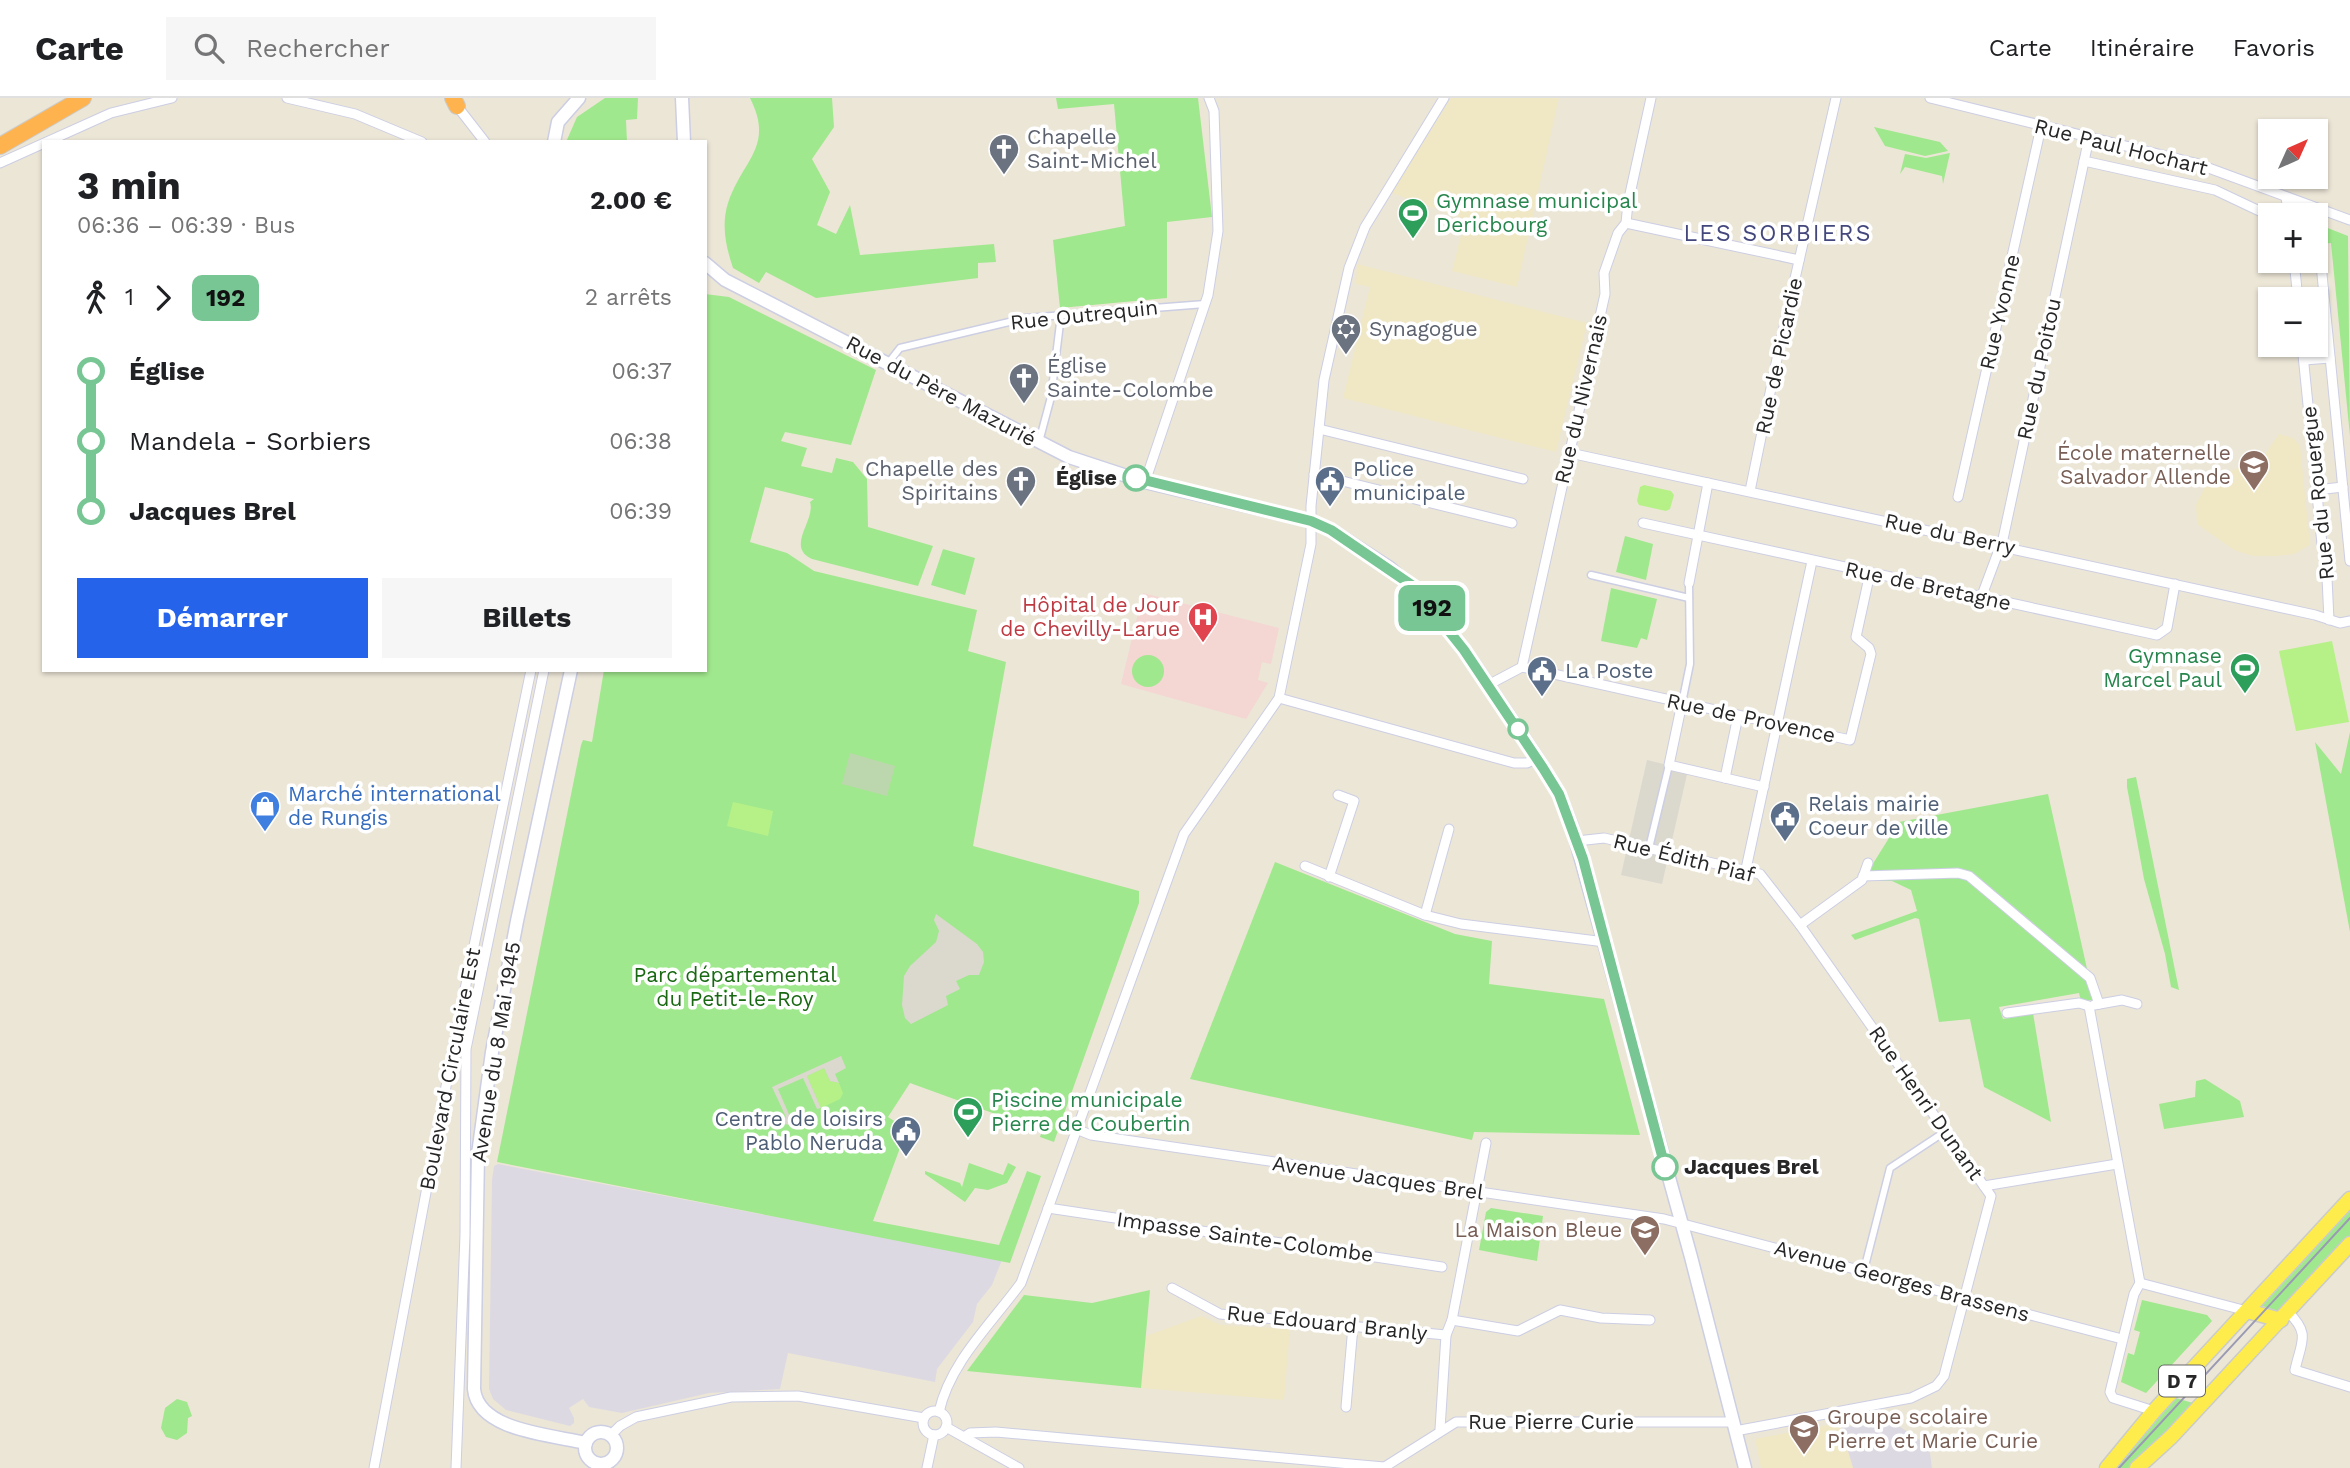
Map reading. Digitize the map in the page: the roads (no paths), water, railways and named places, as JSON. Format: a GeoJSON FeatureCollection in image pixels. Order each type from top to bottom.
{"type":"FeatureCollection","features":[{"type":"Feature","properties":{"kind":"highway"},"geometry":{"type":"LineString","coordinates":[[0,146],[83,98]]}},
{"type":"Feature","properties":{"kind":"main road"},"geometry":{"type":"LineString","coordinates":[[547,140],[552,120],[566,98]]}},
{"type":"Feature","properties":{"kind":"main road"},"geometry":{"type":"LineString","coordinates":[[555,140],[564,112],[579,98]]}},
{"type":"Feature","properties":{"kind":"main road"},"geometry":{"type":"LineString","coordinates":[[682,98],[684,140]]}},
{"type":"Feature","properties":{"kind":"main road","name":"Rue du Père Mazurié"},"geometry":{"type":"LineString","coordinates":[[707,265],[725,280],[889,362],[1069,457],[1145,482],[1311,521],[1340,536],[1413,586],[1454,636],[1536,758],[1559,794],[1577,841],[1745,1468]]}},
{"type":"Feature","properties":{"kind":"main road","name":"Avenue du 8 Mai 1945"},"geometry":{"type":"LineString","coordinates":[[570,672],[492,1052],[478,1154],[474,1389],[480,1407],[493,1420],[586,1443]]}},
{"type":"Feature","properties":{"kind":"main road","name":"D 7"},"geometry":{"type":"LineString","coordinates":[[2107,1468],[2154,1411],[2350,1199]]}},
{"type":"Feature","properties":{"kind":"main road","name":"D 7"},"geometry":{"type":"LineString","coordinates":[[2137,1468],[2285,1316],[2350,1244]]}},
{"type":"Feature","properties":{"kind":"main road"},"geometry":{"type":"LineString","coordinates":[[2247,1311],[2285,1316]]}},
{"type":"Feature","properties":{"kind":"main road"},"geometry":{"type":"LineString","coordinates":[[598,1432],[611,1435],[617,1449],[611,1465],[594,1462],[587,1454],[586,1443],[598,1432]]}},
{"type":"Feature","properties":{"kind":"street"},"geometry":{"type":"LineString","coordinates":[[51,140],[111,113],[172,98]]}},
{"type":"Feature","properties":{"kind":"street"},"geometry":{"type":"LineString","coordinates":[[287,98],[355,114],[417,140]]}},
{"type":"Feature","properties":{"kind":"street"},"geometry":{"type":"LineString","coordinates":[[1145,482],[1205,304],[1218,231],[1214,111],[1209,98]]}},
{"type":"Feature","properties":{"kind":"street"},"geometry":{"type":"LineString","coordinates":[[939,1412],[954,1376],[973,1344],[1021,1283],[1184,834],[1279,698],[1311,544],[1314,474],[1324,380],[1357,247],[1365,227],[1444,98]]}},
{"type":"Feature","properties":{"kind":"street","name":"Rue du Nivernais"},"geometry":{"type":"LineString","coordinates":[[1522,667],[1605,294],[1604,274],[1618,233],[1626,223],[1651,98]]}},
{"type":"Feature","properties":{"kind":"street","name":"Rue de Picardie"},"geometry":{"type":"LineString","coordinates":[[1750,491],[1836,98]]}},
{"type":"Feature","properties":{"kind":"street","name":"Rue Paul Hochart"},"geometry":{"type":"LineString","coordinates":[[1930,98],[2196,163],[2350,220]]}},
{"type":"Feature","properties":{"kind":"street"},"geometry":{"type":"LineString","coordinates":[[455,102],[484,140]]}},
{"type":"Feature","properties":{"kind":"street","name":"Rue Yvonne"},"geometry":{"type":"LineString","coordinates":[[1958,498],[2041,127]]}},
{"type":"Feature","properties":{"kind":"street","name":"Rue du Poitou"},"geometry":{"type":"LineString","coordinates":[[1981,597],[2000,546],[2089,138]]}},
{"type":"Feature","properties":{"kind":"street"},"geometry":{"type":"LineString","coordinates":[[0,163],[42,144]]}},
{"type":"Feature","properties":{"kind":"street"},"geometry":{"type":"LineString","coordinates":[[2084,161],[2216,190],[2258,210]]}},
{"type":"Feature","properties":{"kind":"street"},"geometry":{"type":"LineString","coordinates":[[2286,198],[2287,203]]}},
{"type":"Feature","properties":{"kind":"street"},"geometry":{"type":"LineString","coordinates":[[1626,223],[1799,260]]}},
{"type":"Feature","properties":{"kind":"street","name":"Rue du Rouergue"},"geometry":{"type":"LineString","coordinates":[[2321,273],[2350,561]]}},
{"type":"Feature","properties":{"kind":"street","name":"Rue Outrequin"},"geometry":{"type":"LineString","coordinates":[[889,362],[900,348],[1026,318],[1205,304]]}},
{"type":"Feature","properties":{"kind":"street"},"geometry":{"type":"LineString","coordinates":[[1039,442],[1051,397],[1060,315]]}},
{"type":"Feature","properties":{"kind":"street","name":"Rue du Rouergue"},"geometry":{"type":"LineString","coordinates":[[2304,357],[2322,544],[2326,557],[2329,620]]}},
{"type":"Feature","properties":{"kind":"street"},"geometry":{"type":"LineString","coordinates":[[2304,360],[2330,358]]}},
{"type":"Feature","properties":{"kind":"street"},"geometry":{"type":"LineString","coordinates":[[1319,429],[1523,479]]}},
{"type":"Feature","properties":{"kind":"street","name":"Rue du Berry"},"geometry":{"type":"LineString","coordinates":[[1570,453],[2329,620]]}},
{"type":"Feature","properties":{"kind":"street"},"geometry":{"type":"LineString","coordinates":[[1314,474],[1512,523]]}},
{"type":"Feature","properties":{"kind":"street"},"geometry":{"type":"LineString","coordinates":[[1649,848],[1690,664],[1689,583],[1707,483]]}},
{"type":"Feature","properties":{"kind":"street"},"geometry":{"type":"LineString","coordinates":[[2316,490],[2343,487]]}},
{"type":"Feature","properties":{"kind":"street","name":"Rue de Bretagne"},"geometry":{"type":"LineString","coordinates":[[1643,523],[2157,635],[2167,628],[2175,584]]}},
{"type":"Feature","properties":{"kind":"street"},"geometry":{"type":"LineString","coordinates":[[1746,869],[1812,561]]}},
{"type":"Feature","properties":{"kind":"street","name":"Rue de Provence"},"geometry":{"type":"LineString","coordinates":[[1522,667],[1850,740],[1871,654],[1869,648],[1856,637],[1870,573]]}},
{"type":"Feature","properties":{"kind":"street"},"geometry":{"type":"LineString","coordinates":[[1591,575],[1689,598]]}},
{"type":"Feature","properties":{"kind":"street"},"geometry":{"type":"LineString","coordinates":[[2329,620],[2340,623],[2350,621]]}},
{"type":"Feature","properties":{"kind":"street"},"geometry":{"type":"LineString","coordinates":[[1488,685],[1522,667]]}},
{"type":"Feature","properties":{"kind":"street","name":"Boulevard Circulaire Est"},"geometry":{"type":"LineString","coordinates":[[374,1468],[457,1028],[531,672]]}},
{"type":"Feature","properties":{"kind":"street"},"geometry":{"type":"LineString","coordinates":[[456,1468],[467,1037],[544,672]]}},
{"type":"Feature","properties":{"kind":"street"},"geometry":{"type":"LineString","coordinates":[[1279,698],[1514,763],[1527,763],[1536,758]]}},
{"type":"Feature","properties":{"kind":"street"},"geometry":{"type":"LineString","coordinates":[[1725,778],[1738,716]]}},
{"type":"Feature","properties":{"kind":"street"},"geometry":{"type":"LineString","coordinates":[[1669,765],[1764,787]]}},
{"type":"Feature","properties":{"kind":"street"},"geometry":{"type":"LineString","coordinates":[[1329,877],[1354,801],[1338,795]]}},
{"type":"Feature","properties":{"kind":"street"},"geometry":{"type":"LineString","coordinates":[[1425,915],[1449,830]]}},
{"type":"Feature","properties":{"kind":"street","name":"Rue Édith Piaf"},"geometry":{"type":"LineString","coordinates":[[1577,841],[1604,838],[1746,869],[1767,879],[1800,925]]}},
{"type":"Feature","properties":{"kind":"street"},"geometry":{"type":"LineString","coordinates":[[1800,925],[1862,880],[1868,863]]}},
{"type":"Feature","properties":{"kind":"street"},"geometry":{"type":"LineString","coordinates":[[1305,866],[1425,915],[1461,924],[1605,942]]}},
{"type":"Feature","properties":{"kind":"street"},"geometry":{"type":"LineString","coordinates":[[1863,876],[1958,873],[1969,876],[2090,978],[2099,1004]]}},
{"type":"Feature","properties":{"kind":"street","name":"Rue Henri Dunant"},"geometry":{"type":"LineString","coordinates":[[1734,1427],[1924,1394],[1936,1386],[1944,1376],[1991,1196],[1800,925]]}},
{"type":"Feature","properties":{"kind":"street"},"geometry":{"type":"LineString","coordinates":[[2007,1013],[2079,1003],[2089,1006],[2122,1000],[2137,1004]]}},
{"type":"Feature","properties":{"kind":"street"},"geometry":{"type":"LineString","coordinates":[[2089,1006],[2140,1283],[2110,1386],[2113,1398],[2154,1411]]}},
{"type":"Feature","properties":{"kind":"street","name":"Avenue Jacques Brel"},"geometry":{"type":"LineString","coordinates":[[1076,1129],[1091,1135],[1681,1223]]}},
{"type":"Feature","properties":{"kind":"street"},"geometry":{"type":"LineString","coordinates":[[1864,1270],[1890,1168],[1946,1131]]}},
{"type":"Feature","properties":{"kind":"street"},"geometry":{"type":"LineString","coordinates":[[1440,1429],[1446,1335],[1452,1320],[1486,1143]]}},
{"type":"Feature","properties":{"kind":"street"},"geometry":{"type":"LineString","coordinates":[[1984,1186],[2118,1164]]}},
{"type":"Feature","properties":{"kind":"street","name":"Impasse Sainte-Colombe"},"geometry":{"type":"LineString","coordinates":[[1048,1208],[1442,1267]]}},
{"type":"Feature","properties":{"kind":"street","name":"Avenue Georges Brassens"},"geometry":{"type":"LineString","coordinates":[[1681,1223],[2123,1339]]}},
{"type":"Feature","properties":{"kind":"street"},"geometry":{"type":"LineString","coordinates":[[2140,1283],[2247,1311]]}},
{"type":"Feature","properties":{"kind":"street","name":"Rue Edouard Branly"},"geometry":{"type":"LineString","coordinates":[[1172,1288],[1220,1314],[1446,1335]]}},
{"type":"Feature","properties":{"kind":"street"},"geometry":{"type":"LineString","coordinates":[[1452,1320],[1518,1331],[1560,1310],[1601,1318],[1650,1320]]}},
{"type":"Feature","properties":{"kind":"street"},"geometry":{"type":"LineString","coordinates":[[2285,1316],[2302,1324],[2304,1332],[2295,1370],[2350,1387]]}},
{"type":"Feature","properties":{"kind":"street"},"geometry":{"type":"LineString","coordinates":[[1346,1407],[1353,1326]]}},
{"type":"Feature","properties":{"kind":"street"},"geometry":{"type":"LineString","coordinates":[[611,1435],[636,1417],[731,1397],[798,1396],[924,1418]]}},
{"type":"Feature","properties":{"kind":"street"},"geometry":{"type":"LineString","coordinates":[[924,1418],[929,1413],[939,1412]]}},
{"type":"Feature","properties":{"kind":"street"},"geometry":{"type":"LineString","coordinates":[[924,1418],[925,1429],[934,1435],[942,1433],[947,1420],[939,1412]]}},
{"type":"Feature","properties":{"kind":"street","name":"Rue Pierre Curie"},"geometry":{"type":"LineString","coordinates":[[1383,1467],[1440,1429],[1456,1422],[1734,1427]]}},
{"type":"Feature","properties":{"kind":"street"},"geometry":{"type":"LineString","coordinates":[[946,1427],[1019,1468]]}},
{"type":"Feature","properties":{"kind":"street"},"geometry":{"type":"LineString","coordinates":[[964,1437],[970,1433],[996,1432],[1383,1467]]}},
{"type":"Feature","properties":{"kind":"street"},"geometry":{"type":"LineString","coordinates":[[927,1468],[934,1435]]}},
{"type":"Feature","properties":{"kind":"tram line"},"geometry":{"type":"LineString","coordinates":[[2119,1468],[2350,1218]]}},
{"type":"Feature","properties":{"kind":"place","name":"Chapelle Saint-Michel"},"geometry":{"type":"Point","coordinates":[1004,176]}},
{"type":"Feature","properties":{"kind":"place","name":"Gymnase municipal Dericbourg"},"geometry":{"type":"Point","coordinates":[1413,240]}},
{"type":"Feature","properties":{"kind":"place","name":"Synagogue"},"geometry":{"type":"Point","coordinates":[1346,356]}},
{"type":"Feature","properties":{"kind":"place","name":"Église Sainte-Colombe"},"geometry":{"type":"Point","coordinates":[1024,405]}},
{"type":"Feature","properties":{"kind":"place","name":"Église"},"geometry":{"type":"Point","coordinates":[1136,478]}},
{"type":"Feature","properties":{"kind":"place","name":"École maternelle Salvador Allende"},"geometry":{"type":"Point","coordinates":[2254,492]}},
{"type":"Feature","properties":{"kind":"place","name":"Chapelle des Spiritains"},"geometry":{"type":"Point","coordinates":[1021,508]}},
{"type":"Feature","properties":{"kind":"place","name":"Police municipale"},"geometry":{"type":"Point","coordinates":[1330,508]}},
{"type":"Feature","properties":{"kind":"place","name":"Hôpital de Jour de Chevilly-Larue"},"geometry":{"type":"Point","coordinates":[1203,644]}},
{"type":"Feature","properties":{"kind":"place","name":"Gymnase Marcel Paul"},"geometry":{"type":"Point","coordinates":[2245,695]}},
{"type":"Feature","properties":{"kind":"place","name":"La Poste"},"geometry":{"type":"Point","coordinates":[1542,698]}},
{"type":"Feature","properties":{"kind":"place","name":"Marché international de Rungis"},"geometry":{"type":"Point","coordinates":[265,833]}},
{"type":"Feature","properties":{"kind":"place","name":"Relais mairie Coeur de ville"},"geometry":{"type":"Point","coordinates":[1785,843]}},
{"type":"Feature","properties":{"kind":"place","name":"Piscine municipale Pierre de Coubertin"},"geometry":{"type":"Point","coordinates":[968,1139]}},
{"type":"Feature","properties":{"kind":"place","name":"Centre de loisirs Pablo Neruda"},"geometry":{"type":"Point","coordinates":[906,1158]}},
{"type":"Feature","properties":{"kind":"place","name":"Jacques Brel"},"geometry":{"type":"Point","coordinates":[1665,1167]}},
{"type":"Feature","properties":{"kind":"place","name":"La Maison Bleue"},"geometry":{"type":"Point","coordinates":[1645,1257]}},
{"type":"Feature","properties":{"kind":"place","name":"Groupe scolaire Pierre et Marie Curie"},"geometry":{"type":"Point","coordinates":[1804,1456]}},
{"type":"Feature","properties":{"kind":"district","name":"LES SORBIERS"},"geometry":{"type":"Point","coordinates":[1778,233]}},
{"type":"Feature","properties":{"kind":"park label","name":"Parc départemental du Petit-le-Roy"},"geometry":{"type":"Point","coordinates":[735,987]}}]}
